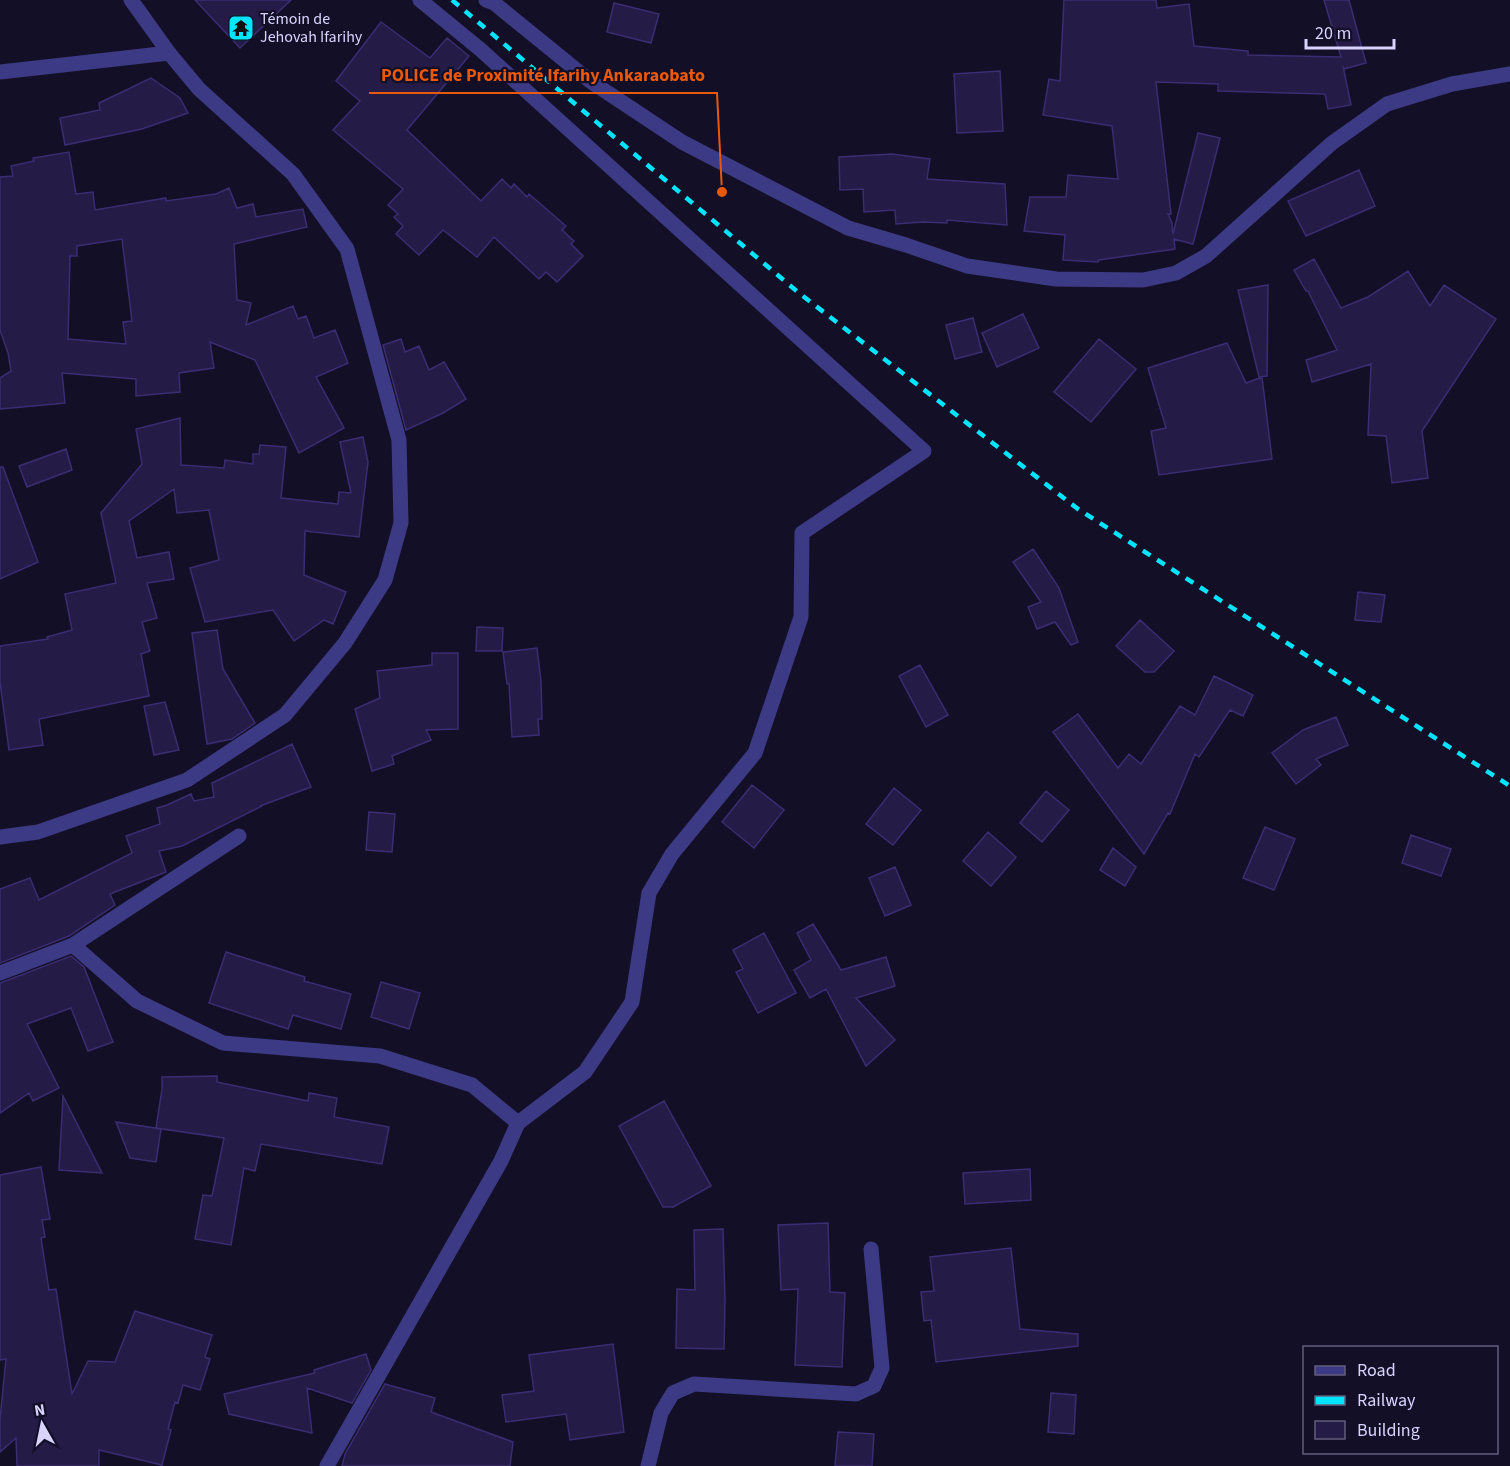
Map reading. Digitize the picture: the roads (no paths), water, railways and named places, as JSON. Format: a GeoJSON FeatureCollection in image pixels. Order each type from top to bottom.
{"type":"FeatureCollection","features":[{"type":"Feature","properties":{"kind":"street"},"geometry":{"type":"LineString","coordinates":[[0,837],[38,832],[187,780],[285,715],[345,643],[385,580],[401,523],[399,440],[347,249],[293,174],[199,89],[169,53],[131,0]]}},
{"type":"Feature","properties":{"kind":"street"},"geometry":{"type":"LineString","coordinates":[[327,1466],[501,1161],[518,1123],[585,1072],[632,1002],[649,893],[672,854],[755,753],[801,617],[802,533],[924,451],[481,50],[420,0]]}},
{"type":"Feature","properties":{"kind":"street"},"geometry":{"type":"LineString","coordinates":[[486,0],[494,3],[590,81],[682,142],[848,228],[906,244],[967,266],[1056,279],[1143,280],[1176,273],[1206,256],[1332,143],[1387,104],[1452,84],[1510,74]]}},
{"type":"Feature","properties":{"kind":"street"},"geometry":{"type":"LineString","coordinates":[[0,72],[169,53]]}},
{"type":"Feature","properties":{"kind":"street"},"geometry":{"type":"LineString","coordinates":[[0,973],[73,945],[239,836]]}},
{"type":"Feature","properties":{"kind":"street"},"geometry":{"type":"LineString","coordinates":[[73,945],[137,1001],[222,1043],[380,1056],[471,1085],[518,1123]]}},
{"type":"Feature","properties":{"kind":"street"},"geometry":{"type":"LineString","coordinates":[[648,1466],[661,1413],[673,1392],[694,1384],[856,1394],[874,1386],[882,1368],[871,1249]]}},
{"type":"Feature","properties":{"kind":"railway"},"geometry":{"type":"LineString","coordinates":[[452,0],[799,293],[1078,509],[1510,786]]}},
{"type":"Feature","properties":{"kind":"place","name":"Témoin de Jehovah Ifarihy"},"geometry":{"type":"Point","coordinates":[241,28]}},
{"type":"Feature","properties":{"kind":"place","name":"POLICE de Proximité Ifarihy Ankaraobato"},"geometry":{"type":"Point","coordinates":[722,192]}}]}
